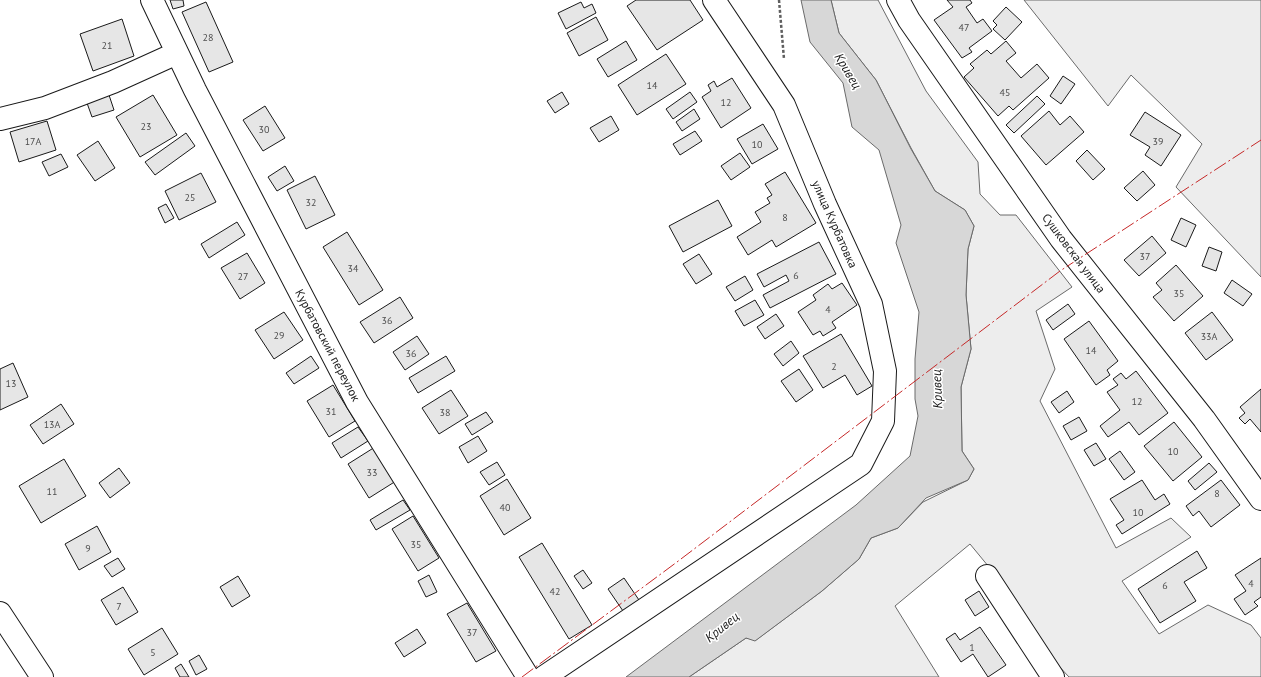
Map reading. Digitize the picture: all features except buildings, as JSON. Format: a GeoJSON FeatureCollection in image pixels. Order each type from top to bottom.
{"type":"FeatureCollection","features":[{"type":"Feature","properties":{"kind":"street","name":"Курбатовский переулок"},"geometry":{"type":"LineString","coordinates":[[152,0],[195,90],[357,402],[528,677]]}},
{"type":"Feature","properties":{"kind":"street","name":"улица Курбатовка"},"geometry":{"type":"LineString","coordinates":[[544,677],[861,464],[883,421],[885,371],[871,304],[825,204],[784,105],[714,0]]}},
{"type":"Feature","properties":{"kind":"street","name":"Сушковская улица"},"geometry":{"type":"LineString","coordinates":[[898,0],[909,20],[1061,239],[1204,419],[1261,499]]}},
{"type":"Feature","properties":{"kind":"street"},"geometry":{"type":"LineString","coordinates":[[0,119],[52,105],[113,82],[177,53]]}},
{"type":"Feature","properties":{"kind":"street"},"geometry":{"type":"LineString","coordinates":[[987,576],[1053,677]]}},
{"type":"Feature","properties":{"kind":"street"},"geometry":{"type":"LineString","coordinates":[[0,613],[42,677]]}},
{"type":"Feature","properties":{"kind":"path"},"geometry":{"type":"LineString","coordinates":[[779,0],[784,67]]}},
{"type":"Feature","properties":{"kind":"shaded area"},"geometry":{"type":"Polygon","coordinates":[[[831,0],[878,0],[926,91],[978,162],[980,194],[1000,215],[1016,215],[1072,287],[1036,311],[1055,369],[1040,401],[1116,548],[1171,518],[1191,537],[1122,581],[1159,634],[1208,605],[1251,625],[1261,638],[1261,677],[1069,677],[1055,662],[1012,595],[970,544],[895,606],[939,677],[689,677],[746,638],[756,640],[822,591],[859,559],[871,538],[898,528],[923,502],[968,480],[974,469],[962,451],[961,387],[971,349],[966,295],[968,249],[974,226],[965,210],[935,191],[876,80],[839,33],[831,0]]]}},
{"type":"Feature","properties":{"kind":"shaded area"},"geometry":{"type":"Polygon","coordinates":[[[1024,0],[1261,0],[1261,277],[1176,187],[1202,144],[1131,75],[1108,106],[1024,0]]]}},
{"type":"Feature","properties":{"kind":"water","name":"Кривец"},"geometry":{"type":"Polygon","coordinates":[[[801,0],[831,0],[839,33],[876,80],[911,149],[935,191],[965,210],[974,226],[968,249],[966,295],[971,349],[961,387],[962,451],[974,469],[968,480],[926,498],[898,528],[871,538],[859,559],[822,591],[755,641],[746,638],[689,677],[626,677],[856,505],[910,456],[918,416],[915,399],[915,359],[919,312],[896,243],[901,225],[879,150],[852,127],[843,83],[810,42],[801,0]]]}},
{"type":"Feature","properties":{"kind":"power"},"geometry":{"type":"LineString","coordinates":[[522,677],[677,562],[1060,271],[1261,140]]}}]}
